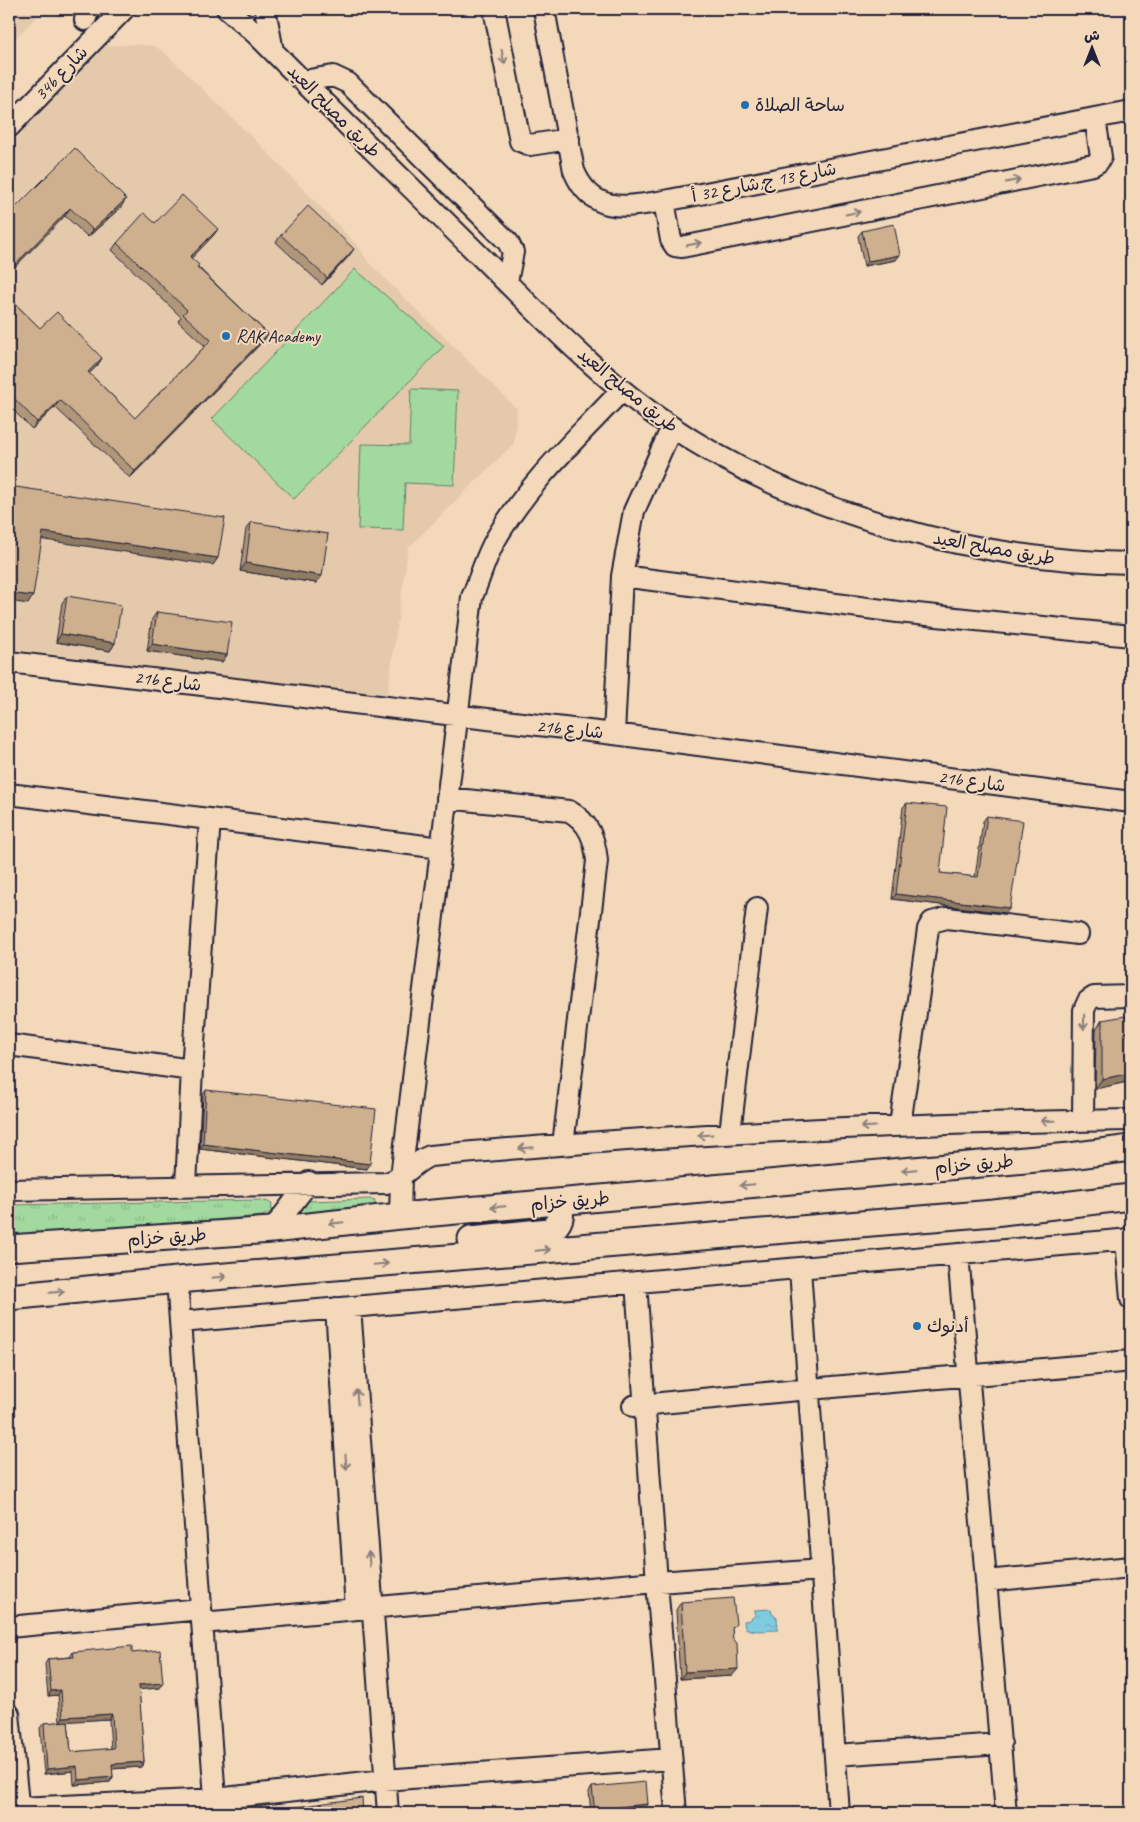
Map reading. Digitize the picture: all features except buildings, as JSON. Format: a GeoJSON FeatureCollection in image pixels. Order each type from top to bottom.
{"type":"FeatureCollection","features":[{"type":"Feature","properties":{"kind":"main road","name":"طريق خزام"},"geometry":{"type":"LineString","coordinates":[[9,1248],[272,1230],[400,1216],[1070,1156],[1131,1148]]}},
{"type":"Feature","properties":{"kind":"main road"},"geometry":{"type":"LineString","coordinates":[[9,1296],[176,1280],[994,1213],[1130,1197]]}},
{"type":"Feature","properties":{"kind":"main road"},"geometry":{"type":"LineString","coordinates":[[426,1260],[450,1244],[468,1240],[549,1232],[557,1227],[561,1218],[560,1202]]}},
{"type":"Feature","properties":{"kind":"main road"},"geometry":{"type":"LineString","coordinates":[[9,1262],[56,1244]]}},
{"type":"Feature","properties":{"kind":"street","name":"طريق مصلح العيد"},"geometry":{"type":"LineString","coordinates":[[227,9],[257,35],[507,282],[622,390],[672,427],[726,460],[794,492],[910,532],[976,547],[1041,558],[1131,563]]}},
{"type":"Feature","properties":{"kind":"street","name":"طريق مصلح العيد"},"geometry":{"type":"LineString","coordinates":[[248,9],[257,35]]}},
{"type":"Feature","properties":{"kind":"street"},"geometry":{"type":"LineString","coordinates":[[265,9],[273,51]]}},
{"type":"Feature","properties":{"kind":"street"},"geometry":{"type":"LineString","coordinates":[[494,9],[520,141],[530,145],[569,139]]}},
{"type":"Feature","properties":{"kind":"street","name":"شارع 13 ج;شارع 32 أ"},"geometry":{"type":"LineString","coordinates":[[544,9],[574,171],[580,185],[590,196],[603,203],[617,207],[664,201],[1131,111]]}},
{"type":"Feature","properties":{"kind":"street","name":"34b شارع"},"geometry":{"type":"LineString","coordinates":[[9,127],[119,12]]}},
{"type":"Feature","properties":{"kind":"street"},"geometry":{"type":"LineString","coordinates":[[303,81],[328,76],[339,77],[362,97],[508,242],[513,252],[507,282]]}},
{"type":"Feature","properties":{"kind":"street"},"geometry":{"type":"LineString","coordinates":[[664,201],[672,244],[678,247],[692,245],[1093,166],[1101,157],[1095,118]]}},
{"type":"Feature","properties":{"kind":"street"},"geometry":{"type":"LineString","coordinates":[[400,1216],[401,1177],[472,597],[496,539],[517,506],[544,471],[622,390]]}},
{"type":"Feature","properties":{"kind":"street"},"geometry":{"type":"LineString","coordinates":[[614,734],[622,576],[634,511],[672,427]]}},
{"type":"Feature","properties":{"kind":"street"},"geometry":{"type":"LineString","coordinates":[[622,576],[898,612],[1131,636]]}},
{"type":"Feature","properties":{"kind":"street","name":"21b شارع"},"geometry":{"type":"LineString","coordinates":[[9,662],[614,734],[1131,802]]}},
{"type":"Feature","properties":{"kind":"street"},"geometry":{"type":"LineString","coordinates":[[9,794],[441,848]]}},
{"type":"Feature","properties":{"kind":"street"},"geometry":{"type":"LineString","coordinates":[[447,798],[569,811],[580,817],[590,831],[596,861],[563,1144]]}},
{"type":"Feature","properties":{"kind":"street"},"geometry":{"type":"LineString","coordinates":[[186,1186],[192,1070],[210,819]]}},
{"type":"Feature","properties":{"kind":"street"},"geometry":{"type":"LineString","coordinates":[[730,1133],[756,908]]}},
{"type":"Feature","properties":{"kind":"street"},"geometry":{"type":"LineString","coordinates":[[900,1125],[928,929],[932,922],[947,918],[1078,934]]}},
{"type":"Feature","properties":{"kind":"street"},"geometry":{"type":"LineString","coordinates":[[1082,1120],[1084,1010],[1086,1004],[1094,997],[1131,996]]}},
{"type":"Feature","properties":{"kind":"street"},"geometry":{"type":"LineString","coordinates":[[9,1044],[192,1070]]}},
{"type":"Feature","properties":{"kind":"street"},"geometry":{"type":"LineString","coordinates":[[9,1190],[309,1182],[386,1183],[401,1177],[415,1164],[430,1156],[563,1144],[730,1133],[900,1125],[1131,1120]]}},
{"type":"Feature","properties":{"kind":"street"},"geometry":{"type":"LineString","coordinates":[[272,1230],[309,1182]]}},
{"type":"Feature","properties":{"kind":"street"},"geometry":{"type":"LineString","coordinates":[[180,1322],[1129,1239],[1131,1299]]}},
{"type":"Feature","properties":{"kind":"street"},"geometry":{"type":"LineString","coordinates":[[958,1254],[1006,1813]]}},
{"type":"Feature","properties":{"kind":"street"},"geometry":{"type":"LineString","coordinates":[[800,1269],[839,1813]]}},
{"type":"Feature","properties":{"kind":"street"},"geometry":{"type":"LineString","coordinates":[[176,1280],[216,1806]]}},
{"type":"Feature","properties":{"kind":"street"},"geometry":{"type":"LineString","coordinates":[[629,1283],[651,1583],[676,1813]]}},
{"type":"Feature","properties":{"kind":"street"},"geometry":{"type":"LineString","coordinates":[[343,1307],[364,1609],[388,1813]]}},
{"type":"Feature","properties":{"kind":"street"},"geometry":{"type":"LineString","coordinates":[[638,1405],[809,1388],[969,1377],[1131,1361]]}},
{"type":"Feature","properties":{"kind":"street"},"geometry":{"type":"LineString","coordinates":[[986,1581],[1131,1567]]}},
{"type":"Feature","properties":{"kind":"street"},"geometry":{"type":"LineString","coordinates":[[9,1626],[364,1609],[651,1583],[822,1570]]}},
{"type":"Feature","properties":{"kind":"street"},"geometry":{"type":"LineString","coordinates":[[9,1714],[18,1811],[216,1806],[384,1780],[671,1759]]}},
{"type":"Feature","properties":{"kind":"street"},"geometry":{"type":"LineString","coordinates":[[835,1755],[1000,1744]]}},
{"type":"Feature","properties":{"kind":"shaded area"},"geometry":{"type":"Polygon","coordinates":[[[9,9],[44,9],[9,45],[9,9]]]}},
{"type":"Feature","properties":{"kind":"shaded area","name":"RAK Academy"},"geometry":{"type":"Polygon","coordinates":[[[136,44],[155,46],[164,52],[266,151],[359,247],[368,262],[517,409],[514,443],[408,548],[387,696],[9,649],[9,145],[104,46],[136,44]]]}},
{"type":"Feature","properties":{"kind":"green space"},"geometry":{"type":"Polygon","coordinates":[[[355,269],[444,346],[294,499],[212,419],[355,269]]]}},
{"type":"Feature","properties":{"kind":"green space"},"geometry":{"type":"Polygon","coordinates":[[[411,389],[458,391],[454,485],[405,483],[403,530],[358,529],[361,444],[409,445],[411,389]]]}},
{"type":"Feature","properties":{"kind":"green space"},"geometry":{"type":"Polygon","coordinates":[[[261,1200],[272,1203],[271,1212],[262,1216],[9,1237],[9,1205],[261,1200]]]}},
{"type":"Feature","properties":{"kind":"green space"},"geometry":{"type":"Polygon","coordinates":[[[375,1200],[375,1207],[292,1214],[306,1201],[375,1200]]]}},
{"type":"Feature","properties":{"kind":"water"},"geometry":{"type":"Polygon","coordinates":[[[771,1609],[772,1614],[777,1618],[778,1630],[757,1631],[745,1628],[744,1621],[750,1620],[755,1615],[755,1610],[771,1609]]]}},
{"type":"Feature","properties":{"kind":"place","name":"ساحة الصلاة"},"geometry":{"type":"Point","coordinates":[745,105]}},
{"type":"Feature","properties":{"kind":"place","name":"RAK Academy"},"geometry":{"type":"Point","coordinates":[226,336]}},
{"type":"Feature","properties":{"kind":"place","name":"أدنوك"},"geometry":{"type":"Point","coordinates":[917,1326]}}]}
